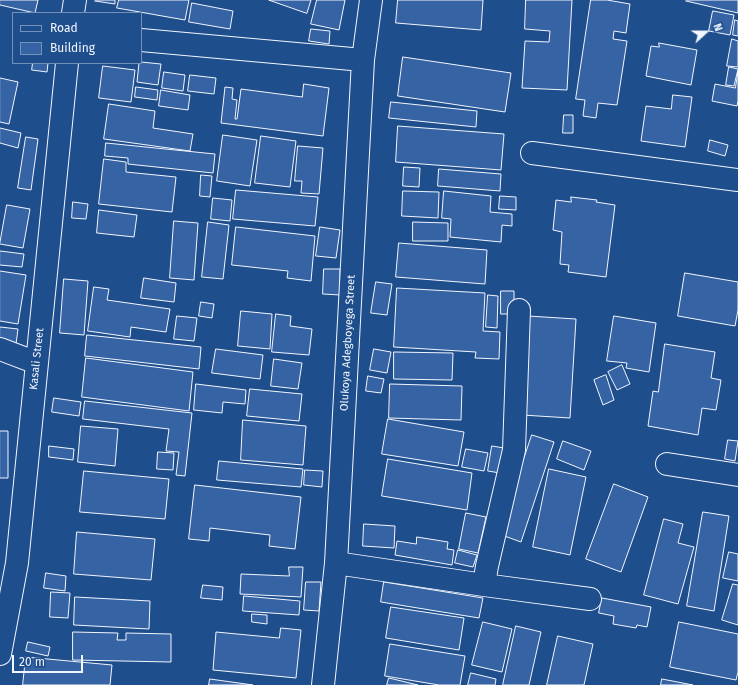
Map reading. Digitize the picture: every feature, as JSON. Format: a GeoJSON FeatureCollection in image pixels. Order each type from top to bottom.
{"type":"FeatureCollection","features":[{"type":"Feature","properties":{"kind":"street"},"geometry":{"type":"LineString","coordinates":[[73,12],[75,0]]}},
{"type":"Feature","properties":{"kind":"street","name":"Olukoya Adegboyega Street"},"geometry":{"type":"LineString","coordinates":[[323,685],[336,563],[363,60],[371,0]]}},
{"type":"Feature","properties":{"kind":"street"},"geometry":{"type":"LineString","coordinates":[[142,40],[363,60]]}},
{"type":"Feature","properties":{"kind":"street","name":"Kasali Street"},"geometry":{"type":"LineString","coordinates":[[0,654],[17,563],[67,64]]}},
{"type":"Feature","properties":{"kind":"street"},"geometry":{"type":"LineString","coordinates":[[532,153],[738,180]]}},
{"type":"Feature","properties":{"kind":"street"},"geometry":{"type":"LineString","coordinates":[[484,585],[514,450],[519,310]]}},
{"type":"Feature","properties":{"kind":"street"},"geometry":{"type":"LineString","coordinates":[[0,349],[37,362]]}},
{"type":"Feature","properties":{"kind":"street"},"geometry":{"type":"LineString","coordinates":[[667,464],[738,475]]}},
{"type":"Feature","properties":{"kind":"street"},"geometry":{"type":"LineString","coordinates":[[336,563],[484,585],[590,598]]}},
{"type":"Feature","properties":{"kind":"building"},"geometry":{"type":"Polygon","coordinates":[[[0,0],[38,0],[35,12],[0,5],[0,0]]]}},
{"type":"Feature","properties":{"kind":"building"},"geometry":{"type":"Polygon","coordinates":[[[115,0],[115,4],[95,1],[115,0]]]}},
{"type":"Feature","properties":{"kind":"building"},"geometry":{"type":"Polygon","coordinates":[[[119,0],[189,0],[185,20],[117,8],[119,0]]]}},
{"type":"Feature","properties":{"kind":"building"},"geometry":{"type":"Polygon","coordinates":[[[269,0],[311,0],[307,13],[269,0]]]}},
{"type":"Feature","properties":{"kind":"building"},"geometry":{"type":"Polygon","coordinates":[[[317,0],[345,0],[339,30],[311,24],[317,0]]]}},
{"type":"Feature","properties":{"kind":"building"},"geometry":{"type":"Polygon","coordinates":[[[398,0],[483,0],[481,30],[396,23],[398,0]]]}},
{"type":"Feature","properties":{"kind":"building"},"geometry":{"type":"Polygon","coordinates":[[[526,0],[572,0],[567,90],[522,88],[525,41],[549,42],[550,31],[525,29],[526,0]]]}},
{"type":"Feature","properties":{"kind":"building"},"geometry":{"type":"Polygon","coordinates":[[[591,0],[607,0],[630,4],[626,33],[614,31],[613,39],[627,41],[617,105],[598,103],[596,118],[583,116],[585,100],[576,99],[591,0]]]}},
{"type":"Feature","properties":{"kind":"building"},"geometry":{"type":"Polygon","coordinates":[[[738,0],[738,13],[686,1],[738,0]]]}},
{"type":"Feature","properties":{"kind":"building"},"geometry":{"type":"Polygon","coordinates":[[[192,3],[233,11],[230,29],[189,22],[192,3]]]}},
{"type":"Feature","properties":{"kind":"building"},"geometry":{"type":"Polygon","coordinates":[[[713,11],[734,15],[730,35],[709,31],[713,11]]]}},
{"type":"Feature","properties":{"kind":"building"},"geometry":{"type":"Polygon","coordinates":[[[735,20],[738,21],[738,36],[733,35],[735,20]]]}},
{"type":"Feature","properties":{"kind":"building"},"geometry":{"type":"Polygon","coordinates":[[[311,29],[330,31],[329,44],[309,41],[311,29]]]}},
{"type":"Feature","properties":{"kind":"building"},"geometry":{"type":"Polygon","coordinates":[[[732,39],[738,41],[738,67],[727,66],[732,39]]]}},
{"type":"Feature","properties":{"kind":"building"},"geometry":{"type":"Polygon","coordinates":[[[659,43],[697,50],[691,85],[646,76],[651,46],[659,47],[659,43]]]}},
{"type":"Feature","properties":{"kind":"building"},"geometry":{"type":"Polygon","coordinates":[[[403,57],[511,73],[505,112],[398,96],[403,57]]]}},
{"type":"Feature","properties":{"kind":"building"},"geometry":{"type":"Polygon","coordinates":[[[142,62],[161,64],[158,85],[137,82],[139,64],[142,64],[142,62]]]}},
{"type":"Feature","properties":{"kind":"building"},"geometry":{"type":"Polygon","coordinates":[[[33,64],[48,64],[47,72],[32,70],[33,64]]]}},
{"type":"Feature","properties":{"kind":"building"},"geometry":{"type":"Polygon","coordinates":[[[103,66],[135,70],[131,102],[99,98],[103,66]]]}},
{"type":"Feature","properties":{"kind":"building"},"geometry":{"type":"Polygon","coordinates":[[[729,67],[738,69],[734,86],[726,85],[729,67]]]}},
{"type":"Feature","properties":{"kind":"building"},"geometry":{"type":"Polygon","coordinates":[[[164,72],[185,75],[183,91],[162,88],[164,72]]]}},
{"type":"Feature","properties":{"kind":"building"},"geometry":{"type":"Polygon","coordinates":[[[738,72],[737,106],[712,101],[715,84],[735,88],[738,72]]]}},
{"type":"Feature","properties":{"kind":"building"},"geometry":{"type":"Polygon","coordinates":[[[190,75],[216,78],[214,94],[188,91],[190,75]]]}},
{"type":"Feature","properties":{"kind":"building"},"geometry":{"type":"Polygon","coordinates":[[[0,78],[18,82],[9,124],[0,122],[0,78]]]}},
{"type":"Feature","properties":{"kind":"building"},"geometry":{"type":"Polygon","coordinates":[[[304,84],[329,88],[323,136],[221,123],[225,87],[233,88],[232,99],[237,100],[235,119],[237,119],[241,89],[302,97],[304,84]]]}},
{"type":"Feature","properties":{"kind":"building"},"geometry":{"type":"Polygon","coordinates":[[[136,87],[158,90],[157,100],[135,97],[136,87]]]}},
{"type":"Feature","properties":{"kind":"building"},"geometry":{"type":"Polygon","coordinates":[[[161,90],[190,95],[188,110],[159,106],[161,90]]]}},
{"type":"Feature","properties":{"kind":"building"},"geometry":{"type":"Polygon","coordinates":[[[673,95],[692,97],[685,147],[641,141],[646,106],[671,109],[673,95]]]}},
{"type":"Feature","properties":{"kind":"building"},"geometry":{"type":"Polygon","coordinates":[[[391,102],[477,111],[476,127],[389,118],[391,102]]]}},
{"type":"Feature","properties":{"kind":"building"},"geometry":{"type":"Polygon","coordinates":[[[109,104],[155,111],[153,128],[193,134],[190,151],[104,139],[109,104]]]}},
{"type":"Feature","properties":{"kind":"building"},"geometry":{"type":"Polygon","coordinates":[[[564,115],[573,115],[573,133],[563,133],[564,115]]]}},
{"type":"Feature","properties":{"kind":"building"},"geometry":{"type":"Polygon","coordinates":[[[398,126],[504,134],[501,170],[396,162],[398,126]]]}},
{"type":"Feature","properties":{"kind":"building"},"geometry":{"type":"Polygon","coordinates":[[[0,128],[21,133],[18,148],[0,143],[0,128]]]}},
{"type":"Feature","properties":{"kind":"building"},"geometry":{"type":"Polygon","coordinates":[[[223,135],[257,140],[250,186],[217,181],[223,135]]]}},
{"type":"Feature","properties":{"kind":"building"},"geometry":{"type":"Polygon","coordinates":[[[261,136],[296,141],[290,187],[255,183],[261,136]]]}},
{"type":"Feature","properties":{"kind":"building"},"geometry":{"type":"Polygon","coordinates":[[[26,137],[38,139],[31,190],[18,188],[26,137]]]}},
{"type":"Feature","properties":{"kind":"building"},"geometry":{"type":"Polygon","coordinates":[[[710,140],[728,145],[725,156],[708,151],[710,140]]]}},
{"type":"Feature","properties":{"kind":"building"},"geometry":{"type":"Polygon","coordinates":[[[106,143],[215,154],[213,173],[128,164],[128,158],[105,156],[106,143]]]}},
{"type":"Feature","properties":{"kind":"building"},"geometry":{"type":"Polygon","coordinates":[[[298,146],[323,148],[319,194],[301,193],[302,181],[295,181],[298,146]]]}},
{"type":"Feature","properties":{"kind":"building"},"geometry":{"type":"Polygon","coordinates":[[[104,159],[126,162],[126,172],[176,177],[172,212],[99,204],[104,159]]]}},
{"type":"Feature","properties":{"kind":"building"},"geometry":{"type":"Polygon","coordinates":[[[404,167],[420,168],[419,187],[403,186],[404,167]]]}},
{"type":"Feature","properties":{"kind":"building"},"geometry":{"type":"Polygon","coordinates":[[[439,169],[501,174],[500,191],[438,186],[439,169]]]}},
{"type":"Feature","properties":{"kind":"building"},"geometry":{"type":"Polygon","coordinates":[[[201,175],[212,176],[210,197],[200,196],[201,175]]]}},
{"type":"Feature","properties":{"kind":"building"},"geometry":{"type":"Polygon","coordinates":[[[236,190],[318,197],[315,226],[233,219],[236,190]]]}},
{"type":"Feature","properties":{"kind":"building"},"geometry":{"type":"Polygon","coordinates":[[[403,191],[439,192],[438,218],[402,216],[403,191]]]}},
{"type":"Feature","properties":{"kind":"building"},"geometry":{"type":"Polygon","coordinates":[[[444,191],[491,196],[490,212],[512,214],[512,226],[502,225],[501,242],[450,237],[451,219],[442,218],[444,191]]]}},
{"type":"Feature","properties":{"kind":"building"},"geometry":{"type":"Polygon","coordinates":[[[500,196],[516,197],[516,210],[499,209],[500,196]]]}},
{"type":"Feature","properties":{"kind":"building"},"geometry":{"type":"Polygon","coordinates":[[[571,197],[597,200],[596,202],[615,205],[606,277],[568,272],[569,265],[560,264],[562,232],[553,230],[556,200],[571,202],[571,197]]]}},
{"type":"Feature","properties":{"kind":"building"},"geometry":{"type":"Polygon","coordinates":[[[213,198],[232,200],[230,221],[211,219],[213,198]]]}},
{"type":"Feature","properties":{"kind":"building"},"geometry":{"type":"Polygon","coordinates":[[[73,202],[88,204],[86,219],[72,218],[73,202]]]}},
{"type":"Feature","properties":{"kind":"building"},"geometry":{"type":"Polygon","coordinates":[[[7,205],[30,209],[23,248],[0,244],[7,205]]]}},
{"type":"Feature","properties":{"kind":"building"},"geometry":{"type":"Polygon","coordinates":[[[99,210],[137,215],[134,237],[97,233],[99,210]]]}},
{"type":"Feature","properties":{"kind":"building"},"geometry":{"type":"Polygon","coordinates":[[[174,221],[198,223],[194,280],[170,278],[174,221]]]}},
{"type":"Feature","properties":{"kind":"building"},"geometry":{"type":"Polygon","coordinates":[[[208,222],[229,225],[223,279],[202,277],[208,222]]]}},
{"type":"Feature","properties":{"kind":"building"},"geometry":{"type":"Polygon","coordinates":[[[413,222],[448,223],[448,241],[413,241],[413,222]]]}},
{"type":"Feature","properties":{"kind":"building"},"geometry":{"type":"Polygon","coordinates":[[[236,227],[315,236],[311,281],[287,278],[288,271],[232,265],[236,227]]]}},
{"type":"Feature","properties":{"kind":"building"},"geometry":{"type":"Polygon","coordinates":[[[320,227],[340,230],[336,258],[316,256],[320,227]]]}},
{"type":"Feature","properties":{"kind":"building"},"geometry":{"type":"Polygon","coordinates":[[[399,243],[487,250],[485,284],[396,277],[399,243]]]}},
{"type":"Feature","properties":{"kind":"building"},"geometry":{"type":"Polygon","coordinates":[[[0,251],[24,254],[22,267],[0,265],[0,251]]]}},
{"type":"Feature","properties":{"kind":"building"},"geometry":{"type":"Polygon","coordinates":[[[324,269],[340,269],[340,295],[323,294],[324,269]]]}},
{"type":"Feature","properties":{"kind":"building"},"geometry":{"type":"Polygon","coordinates":[[[0,271],[26,275],[18,324],[0,321],[0,271]]]}},
{"type":"Feature","properties":{"kind":"building"},"geometry":{"type":"Polygon","coordinates":[[[685,273],[738,282],[738,310],[735,326],[678,316],[685,273]]]}},
{"type":"Feature","properties":{"kind":"building"},"geometry":{"type":"Polygon","coordinates":[[[144,278],[176,283],[174,302],[141,298],[144,278]]]}},
{"type":"Feature","properties":{"kind":"building"},"geometry":{"type":"Polygon","coordinates":[[[64,279],[88,281],[84,335],[60,333],[64,279]]]}},
{"type":"Feature","properties":{"kind":"building"},"geometry":{"type":"Polygon","coordinates":[[[376,282],[392,284],[387,315],[371,313],[376,282]]]}},
{"type":"Feature","properties":{"kind":"building"},"geometry":{"type":"Polygon","coordinates":[[[94,287],[109,289],[107,300],[170,309],[166,332],[131,327],[130,337],[88,331],[94,287]]]}},
{"type":"Feature","properties":{"kind":"building"},"geometry":{"type":"Polygon","coordinates":[[[397,288],[485,293],[483,331],[500,332],[499,359],[475,358],[476,352],[394,347],[397,288]]]}},
{"type":"Feature","properties":{"kind":"building"},"geometry":{"type":"Polygon","coordinates":[[[501,291],[514,291],[514,314],[501,314],[501,291]]]}},
{"type":"Feature","properties":{"kind":"building"},"geometry":{"type":"Polygon","coordinates":[[[488,295],[498,296],[497,328],[486,327],[488,295]]]}},
{"type":"Feature","properties":{"kind":"building"},"geometry":{"type":"Polygon","coordinates":[[[201,302],[214,304],[212,318],[199,316],[201,302]]]}},
{"type":"Feature","properties":{"kind":"building"},"geometry":{"type":"Polygon","coordinates":[[[241,311],[272,314],[270,349],[238,346],[241,311]]]}},
{"type":"Feature","properties":{"kind":"building"},"geometry":{"type":"Polygon","coordinates":[[[276,314],[291,316],[290,326],[312,329],[309,355],[272,352],[276,314]]]}},
{"type":"Feature","properties":{"kind":"building"},"geometry":{"type":"Polygon","coordinates":[[[177,316],[197,318],[194,341],[174,339],[177,316]]]}},
{"type":"Feature","properties":{"kind":"building"},"geometry":{"type":"Polygon","coordinates":[[[528,316],[576,319],[570,418],[522,415],[528,316]]]}},
{"type":"Feature","properties":{"kind":"building"},"geometry":{"type":"Polygon","coordinates":[[[614,316],[656,323],[649,372],[626,368],[627,363],[607,361],[614,316]]]}},
{"type":"Feature","properties":{"kind":"building"},"geometry":{"type":"Polygon","coordinates":[[[0,327],[18,329],[16,344],[0,342],[0,327]]]}},
{"type":"Feature","properties":{"kind":"building"},"geometry":{"type":"Polygon","coordinates":[[[87,335],[201,347],[199,369],[85,356],[87,335]]]}},
{"type":"Feature","properties":{"kind":"building"},"geometry":{"type":"Polygon","coordinates":[[[665,344],[715,352],[711,378],[721,380],[716,410],[702,408],[698,435],[648,426],[653,391],[658,392],[665,344]]]}},
{"type":"Feature","properties":{"kind":"building"},"geometry":{"type":"Polygon","coordinates":[[[216,349],[263,355],[260,379],[212,373],[216,349]]]}},
{"type":"Feature","properties":{"kind":"building"},"geometry":{"type":"Polygon","coordinates":[[[374,349],[391,352],[387,373],[370,370],[374,349]]]}},
{"type":"Feature","properties":{"kind":"building"},"geometry":{"type":"Polygon","coordinates":[[[394,352],[453,353],[452,380],[394,379],[394,352]]]}},
{"type":"Feature","properties":{"kind":"building"},"geometry":{"type":"Polygon","coordinates":[[[86,358],[193,372],[189,411],[82,397],[86,358]]]}},
{"type":"Feature","properties":{"kind":"building"},"geometry":{"type":"Polygon","coordinates":[[[274,359],[302,363],[298,389],[271,386],[274,359]]]}},
{"type":"Feature","properties":{"kind":"building"},"geometry":{"type":"Polygon","coordinates":[[[622,365],[630,384],[617,390],[608,372],[622,365]]]}},
{"type":"Feature","properties":{"kind":"building"},"geometry":{"type":"Polygon","coordinates":[[[606,375],[614,400],[603,405],[594,380],[606,375]]]}},
{"type":"Feature","properties":{"kind":"building"},"geometry":{"type":"Polygon","coordinates":[[[368,376],[384,379],[381,393],[366,391],[368,376]]]}},
{"type":"Feature","properties":{"kind":"building"},"geometry":{"type":"Polygon","coordinates":[[[196,384],[246,390],[245,404],[223,402],[222,413],[194,410],[196,384]]]}},
{"type":"Feature","properties":{"kind":"building"},"geometry":{"type":"Polygon","coordinates":[[[390,384],[462,386],[461,420],[389,418],[390,384]]]}},
{"type":"Feature","properties":{"kind":"building"},"geometry":{"type":"Polygon","coordinates":[[[250,389],[302,394],[299,421],[247,416],[250,389]]]}},
{"type":"Feature","properties":{"kind":"building"},"geometry":{"type":"Polygon","coordinates":[[[54,398],[81,402],[79,416],[52,412],[54,398]]]}},
{"type":"Feature","properties":{"kind":"building"},"geometry":{"type":"Polygon","coordinates":[[[85,401],[192,413],[185,476],[176,475],[179,452],[166,451],[169,429],[83,419],[85,401]]]}},
{"type":"Feature","properties":{"kind":"building"},"geometry":{"type":"Polygon","coordinates":[[[388,419],[464,432],[458,466],[382,454],[388,419]]]}},
{"type":"Feature","properties":{"kind":"building"},"geometry":{"type":"Polygon","coordinates":[[[243,420],[306,426],[303,465],[241,460],[243,420]]]}},
{"type":"Feature","properties":{"kind":"building"},"geometry":{"type":"Polygon","coordinates":[[[81,426],[118,429],[115,466],[78,462],[81,426]]]}},
{"type":"Feature","properties":{"kind":"building"},"geometry":{"type":"Polygon","coordinates":[[[0,431],[8,431],[8,478],[0,478],[0,431]]]}},
{"type":"Feature","properties":{"kind":"building"},"geometry":{"type":"Polygon","coordinates":[[[532,435],[554,442],[521,542],[499,534],[532,435]]]}},
{"type":"Feature","properties":{"kind":"building"},"geometry":{"type":"Polygon","coordinates":[[[728,440],[738,441],[735,461],[725,459],[728,440]]]}},
{"type":"Feature","properties":{"kind":"building"},"geometry":{"type":"Polygon","coordinates":[[[563,441],[591,451],[584,470],[557,459],[563,441]]]}},
{"type":"Feature","properties":{"kind":"building"},"geometry":{"type":"Polygon","coordinates":[[[49,446],[74,449],[73,460],[49,457],[49,446]]]}},
{"type":"Feature","properties":{"kind":"building"},"geometry":{"type":"Polygon","coordinates":[[[492,446],[504,448],[500,473],[488,471],[492,446]]]}},
{"type":"Feature","properties":{"kind":"building"},"geometry":{"type":"Polygon","coordinates":[[[466,449],[488,453],[484,471],[462,467],[466,449]]]}},
{"type":"Feature","properties":{"kind":"building"},"geometry":{"type":"Polygon","coordinates":[[[158,452],[174,453],[173,470],[157,469],[158,452]]]}},
{"type":"Feature","properties":{"kind":"building"},"geometry":{"type":"Polygon","coordinates":[[[388,459],[472,473],[467,510],[382,496],[388,459]]]}},
{"type":"Feature","properties":{"kind":"building"},"geometry":{"type":"Polygon","coordinates":[[[219,461],[303,469],[301,487],[217,480],[219,461]]]}},
{"type":"Feature","properties":{"kind":"building"},"geometry":{"type":"Polygon","coordinates":[[[549,469],[586,477],[570,555],[533,547],[549,469]]]}},
{"type":"Feature","properties":{"kind":"building"},"geometry":{"type":"Polygon","coordinates":[[[305,470],[323,471],[322,487],[304,485],[305,470]]]}},
{"type":"Feature","properties":{"kind":"building"},"geometry":{"type":"Polygon","coordinates":[[[84,471],[169,479],[165,519],[80,512],[84,471]]]}},
{"type":"Feature","properties":{"kind":"building"},"geometry":{"type":"Polygon","coordinates":[[[614,484],[648,497],[621,572],[586,559],[614,484]]]}},
{"type":"Feature","properties":{"kind":"building"},"geometry":{"type":"Polygon","coordinates":[[[195,485],[301,497],[295,549],[269,546],[270,535],[210,528],[209,541],[189,539],[195,485]]]}},
{"type":"Feature","properties":{"kind":"building"},"geometry":{"type":"Polygon","coordinates":[[[703,512],[729,516],[714,611],[687,606],[703,512]]]}},
{"type":"Feature","properties":{"kind":"building"},"geometry":{"type":"Polygon","coordinates":[[[466,513],[486,517],[478,553],[459,549],[466,513]]]}},
{"type":"Feature","properties":{"kind":"building"},"geometry":{"type":"Polygon","coordinates":[[[664,519],[683,524],[678,543],[694,547],[678,604],[644,595],[664,519]]]}},
{"type":"Feature","properties":{"kind":"building"},"geometry":{"type":"Polygon","coordinates":[[[364,524],[395,526],[394,548],[363,546],[364,524]]]}},
{"type":"Feature","properties":{"kind":"building"},"geometry":{"type":"Polygon","coordinates":[[[77,532],[155,539],[151,580],[74,574],[77,532]]]}},
{"type":"Feature","properties":{"kind":"building"},"geometry":{"type":"Polygon","coordinates":[[[417,537],[448,542],[447,549],[454,550],[452,565],[395,555],[397,541],[416,544],[417,537]]]}},
{"type":"Feature","properties":{"kind":"building"},"geometry":{"type":"Polygon","coordinates":[[[458,550],[477,555],[473,567],[455,563],[458,550]]]}},
{"type":"Feature","properties":{"kind":"building"},"geometry":{"type":"Polygon","coordinates":[[[729,552],[738,554],[738,581],[723,578],[729,552]]]}},
{"type":"Feature","properties":{"kind":"building"},"geometry":{"type":"Polygon","coordinates":[[[289,567],[303,567],[301,597],[240,594],[241,574],[289,576],[289,567]]]}},
{"type":"Feature","properties":{"kind":"building"},"geometry":{"type":"Polygon","coordinates":[[[46,573],[66,576],[65,591],[44,588],[46,573]]]}},
{"type":"Feature","properties":{"kind":"building"},"geometry":{"type":"Polygon","coordinates":[[[306,582],[321,582],[319,611],[304,610],[306,582]]]}},
{"type":"Feature","properties":{"kind":"building"},"geometry":{"type":"Polygon","coordinates":[[[384,582],[483,598],[479,618],[381,602],[384,582]]]}},
{"type":"Feature","properties":{"kind":"building"},"geometry":{"type":"Polygon","coordinates":[[[733,584],[738,585],[738,625],[722,620],[733,584]]]}},
{"type":"Feature","properties":{"kind":"building"},"geometry":{"type":"Polygon","coordinates":[[[203,585],[223,587],[222,600],[201,598],[203,585]]]}},
{"type":"Feature","properties":{"kind":"building"},"geometry":{"type":"Polygon","coordinates":[[[51,592],[70,593],[68,618],[50,617],[51,592]]]}},
{"type":"Feature","properties":{"kind":"building"},"geometry":{"type":"Polygon","coordinates":[[[244,596],[300,601],[299,615],[243,611],[244,596]]]}},
{"type":"Feature","properties":{"kind":"building"},"geometry":{"type":"Polygon","coordinates":[[[75,597],[150,601],[149,629],[74,625],[75,597]]]}},
{"type":"Feature","properties":{"kind":"building"},"geometry":{"type":"Polygon","coordinates":[[[602,598],[651,607],[647,627],[637,625],[636,628],[613,624],[614,616],[599,613],[602,598]]]}},
{"type":"Feature","properties":{"kind":"building"},"geometry":{"type":"Polygon","coordinates":[[[391,607],[464,618],[459,650],[386,638],[391,607]]]}},
{"type":"Feature","properties":{"kind":"building"},"geometry":{"type":"Polygon","coordinates":[[[252,614],[267,615],[267,624],[252,622],[252,614]]]}},
{"type":"Feature","properties":{"kind":"building"},"geometry":{"type":"Polygon","coordinates":[[[483,622],[512,629],[502,672],[472,665],[483,622]]]}},
{"type":"Feature","properties":{"kind":"building"},"geometry":{"type":"Polygon","coordinates":[[[679,622],[738,634],[738,672],[736,680],[670,667],[679,622]]]}},
{"type":"Feature","properties":{"kind":"building"},"geometry":{"type":"Polygon","coordinates":[[[516,626],[541,632],[529,685],[503,685],[516,626]]]}},
{"type":"Feature","properties":{"kind":"building"},"geometry":{"type":"Polygon","coordinates":[[[281,628],[301,630],[296,678],[213,670],[216,632],[279,638],[281,628]]]}},
{"type":"Feature","properties":{"kind":"building"},"geometry":{"type":"Polygon","coordinates":[[[73,632],[118,633],[117,640],[126,640],[126,633],[171,634],[171,662],[73,660],[73,632]]]}},
{"type":"Feature","properties":{"kind":"building"},"geometry":{"type":"Polygon","coordinates":[[[558,636],[593,644],[584,685],[547,685],[558,636]]]}},
{"type":"Feature","properties":{"kind":"building"},"geometry":{"type":"Polygon","coordinates":[[[28,642],[50,647],[48,656],[26,651],[28,642]]]}},
{"type":"Feature","properties":{"kind":"building"},"geometry":{"type":"Polygon","coordinates":[[[390,644],[465,656],[460,685],[439,685],[385,676],[390,644]]]}},
{"type":"Feature","properties":{"kind":"building"},"geometry":{"type":"Polygon","coordinates":[[[26,657],[112,665],[110,685],[23,685],[26,657]]]}},
{"type":"Feature","properties":{"kind":"building"},"geometry":{"type":"Polygon","coordinates":[[[471,673],[496,679],[495,685],[468,685],[471,673]]]}},
{"type":"Feature","properties":{"kind":"building"},"geometry":{"type":"Polygon","coordinates":[[[389,678],[418,685],[387,685],[389,678]]]}},
{"type":"Feature","properties":{"kind":"building"},"geometry":{"type":"Polygon","coordinates":[[[210,679],[253,685],[209,685],[210,679]]]}},
{"type":"Feature","properties":{"kind":"building"},"geometry":{"type":"Polygon","coordinates":[[[662,679],[693,685],[661,685],[662,679]]]}}]}
